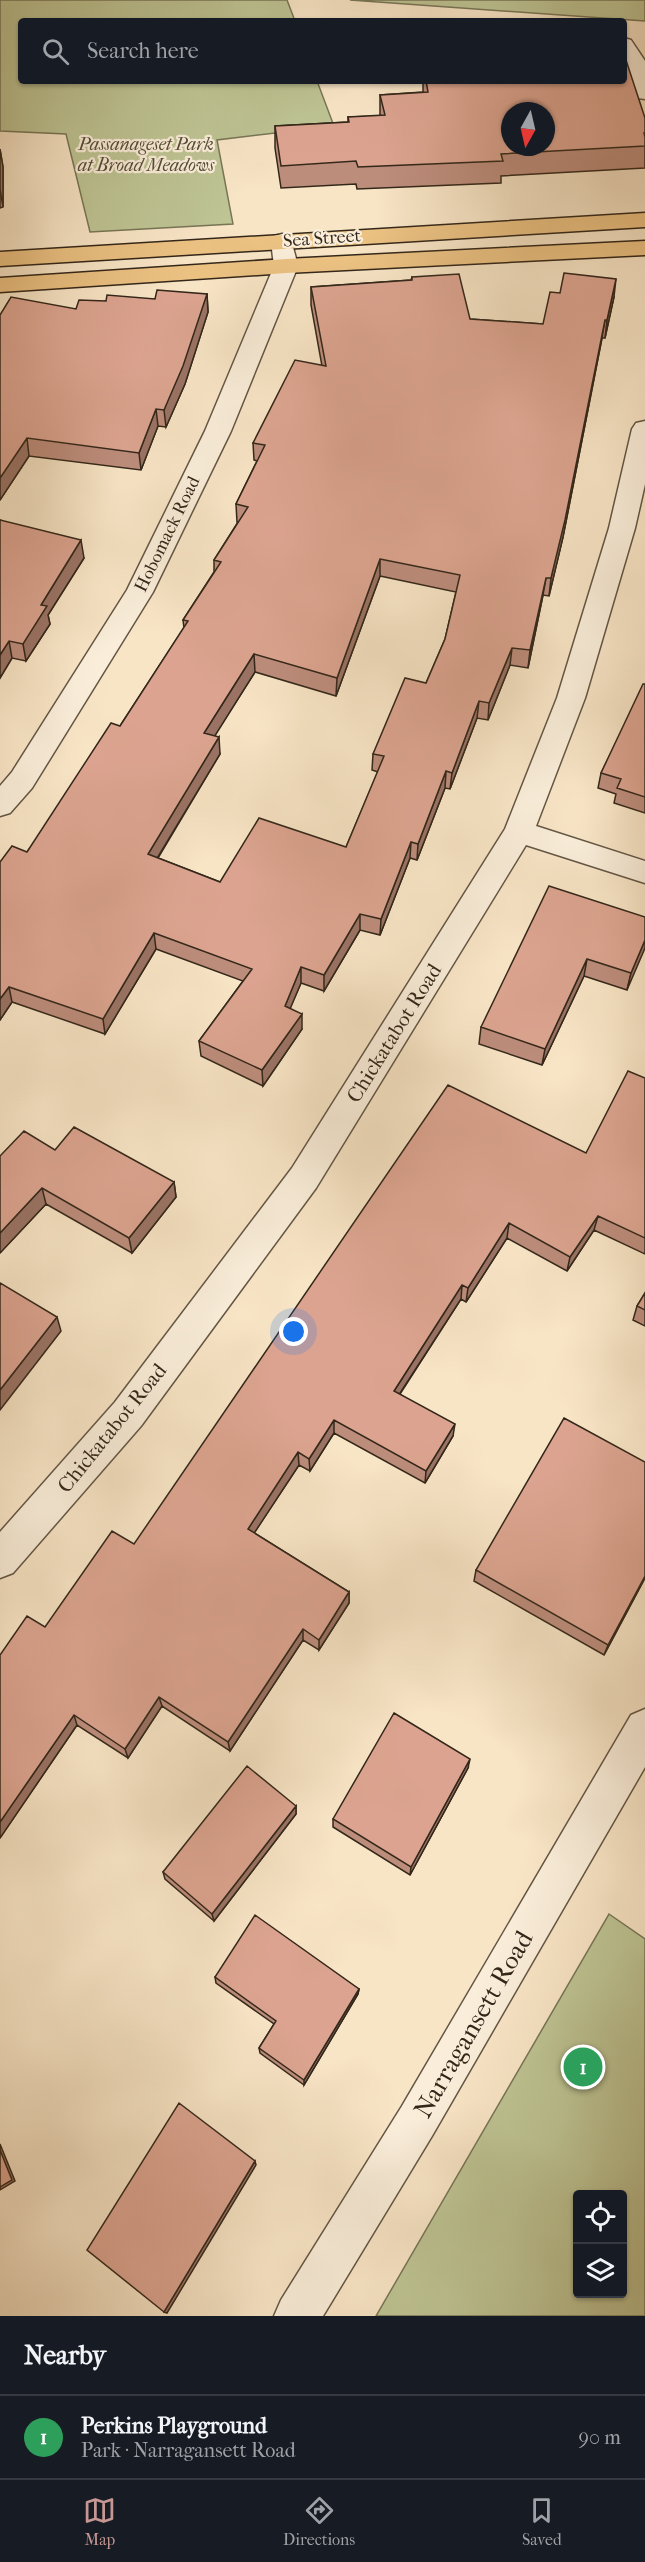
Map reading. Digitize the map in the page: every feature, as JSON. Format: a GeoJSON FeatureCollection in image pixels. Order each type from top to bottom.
{"type":"FeatureCollection","features":[{"type":"Feature","properties":{"kind":"main road","name":"Sea Street"},"geometry":{"type":"LineString","coordinates":[[0,285],[284,254],[645,220]]}},
{"type":"Feature","properties":{"kind":"main road","name":"Sea Street"},"geometry":{"type":"LineString","coordinates":[[0,259],[645,248]]}},
{"type":"Feature","properties":{"kind":"street"},"geometry":{"type":"LineString","coordinates":[[627,49],[636,64],[645,93]]}},
{"type":"Feature","properties":{"kind":"street","name":"Hobomack Road"},"geometry":{"type":"LineString","coordinates":[[0,805],[22,780],[140,592],[218,431],[284,254]]}},
{"type":"Feature","properties":{"kind":"street","name":"Chickatabot Road"},"geometry":{"type":"LineString","coordinates":[[0,1560],[128,1414],[304,1178],[519,832],[571,698],[622,528],[645,429]]}},
{"type":"Feature","properties":{"kind":"street"},"geometry":{"type":"LineString","coordinates":[[519,832],[645,872]]}},
{"type":"Feature","properties":{"kind":"street","name":"Narragansett Road"},"geometry":{"type":"LineString","coordinates":[[297,2316],[417,2121],[645,1729]]}},
{"type":"Feature","properties":{"kind":"green space","name":"Passanageset Park at Broad Meadows"},"geometry":{"type":"Polygon","coordinates":[[[0,0],[287,0],[294,18],[18,18],[18,84],[318,84],[334,126],[217,140],[233,224],[90,232],[66,134],[0,131],[0,0]]]}},
{"type":"Feature","properties":{"kind":"green space"},"geometry":{"type":"Polygon","coordinates":[[[350,0],[645,0],[645,21],[350,0]]]}},
{"type":"Feature","properties":{"kind":"green space"},"geometry":{"type":"Polygon","coordinates":[[[609,1914],[645,1939],[645,2316],[376,2316],[609,1914]]]}},
{"type":"Feature","properties":{"kind":"building"},"geometry":{"type":"Polygon","coordinates":[[[627,63],[645,118],[645,146],[555,151],[555,102],[501,102],[501,156],[503,161],[358,167],[356,161],[281,166],[275,126],[349,122],[348,117],[385,115],[380,95],[428,92],[427,84],[627,84],[627,63]]]}},
{"type":"Feature","properties":{"kind":"building"},"geometry":{"type":"Polygon","coordinates":[[[564,273],[616,279],[607,320],[605,320],[565,520],[551,578],[546,578],[530,650],[512,648],[489,703],[479,701],[452,773],[446,771],[418,844],[411,842],[381,919],[360,914],[324,975],[301,967],[285,1006],[302,1014],[262,1070],[199,1041],[252,969],[154,933],[103,1019],[9,987],[0,999],[0,862],[12,846],[27,852],[111,723],[120,726],[188,621],[183,620],[221,562],[214,560],[248,507],[236,504],[265,445],[253,443],[295,360],[326,366],[311,287],[412,280],[412,277],[459,274],[470,319],[543,324],[550,292],[560,293],[564,273]],[[380,559],[337,678],[254,654],[204,733],[219,737],[148,854],[220,882],[259,818],[346,847],[384,756],[373,754],[405,678],[426,683],[445,639],[460,575],[380,559]]]}},
{"type":"Feature","properties":{"kind":"building"},"geometry":{"type":"Polygon","coordinates":[[[157,290],[207,294],[183,366],[164,410],[156,409],[139,453],[27,438],[0,478],[0,315],[11,297],[76,309],[79,300],[106,301],[107,295],[155,299],[157,290]]]}},
{"type":"Feature","properties":{"kind":"building"},"geometry":{"type":"Polygon","coordinates":[[[0,520],[81,540],[41,605],[47,606],[23,644],[9,641],[0,655],[0,520]]]}},
{"type":"Feature","properties":{"kind":"building"},"geometry":{"type":"Polygon","coordinates":[[[645,684],[645,797],[617,788],[621,779],[601,773],[645,684]]]}},
{"type":"Feature","properties":{"kind":"building"},"geometry":{"type":"Polygon","coordinates":[[[549,886],[645,917],[645,940],[631,973],[587,959],[545,1049],[481,1027],[549,886]]]}},
{"type":"Feature","properties":{"kind":"building"},"geometry":{"type":"Polygon","coordinates":[[[628,1071],[645,1078],[645,1238],[598,1216],[570,1257],[509,1223],[468,1288],[462,1285],[394,1391],[455,1424],[426,1471],[334,1420],[309,1459],[298,1452],[248,1529],[349,1592],[319,1640],[303,1629],[228,1742],[159,1697],[125,1749],[74,1715],[0,1822],[0,1655],[27,1616],[45,1627],[112,1531],[134,1544],[448,1085],[586,1153],[628,1071]]]}},
{"type":"Feature","properties":{"kind":"building"},"geometry":{"type":"Polygon","coordinates":[[[74,1127],[174,1182],[129,1238],[42,1188],[0,1233],[0,1156],[24,1131],[55,1150],[74,1127]]]}},
{"type":"Feature","properties":{"kind":"building"},"geometry":{"type":"Polygon","coordinates":[[[0,1283],[57,1317],[0,1390],[0,1283]]]}},
{"type":"Feature","properties":{"kind":"building"},"geometry":{"type":"Polygon","coordinates":[[[645,1293],[645,1310],[637,1306],[645,1293]]]}},
{"type":"Feature","properties":{"kind":"building"},"geometry":{"type":"Polygon","coordinates":[[[564,1418],[645,1462],[645,1576],[608,1645],[476,1570],[564,1418]]]}},
{"type":"Feature","properties":{"kind":"building"},"geometry":{"type":"Polygon","coordinates":[[[394,1713],[470,1759],[411,1867],[333,1819],[394,1713]]]}},
{"type":"Feature","properties":{"kind":"building"},"geometry":{"type":"Polygon","coordinates":[[[247,1766],[296,1806],[212,1914],[163,1872],[247,1766]]]}},
{"type":"Feature","properties":{"kind":"building"},"geometry":{"type":"Polygon","coordinates":[[[255,1915],[359,1989],[304,2080],[259,2048],[276,2021],[215,1977],[255,1915]]]}},
{"type":"Feature","properties":{"kind":"building"},"geometry":{"type":"Polygon","coordinates":[[[179,2103],[255,2161],[164,2312],[87,2250],[179,2103]]]}},
{"type":"Feature","properties":{"kind":"building"},"geometry":{"type":"Polygon","coordinates":[[[0,2150],[12,2180],[0,2187],[0,2150]]]}},
{"type":"Feature","properties":{"kind":"place","name":"Perkins Playground"},"geometry":{"type":"Point","coordinates":[583,2067]}}]}
